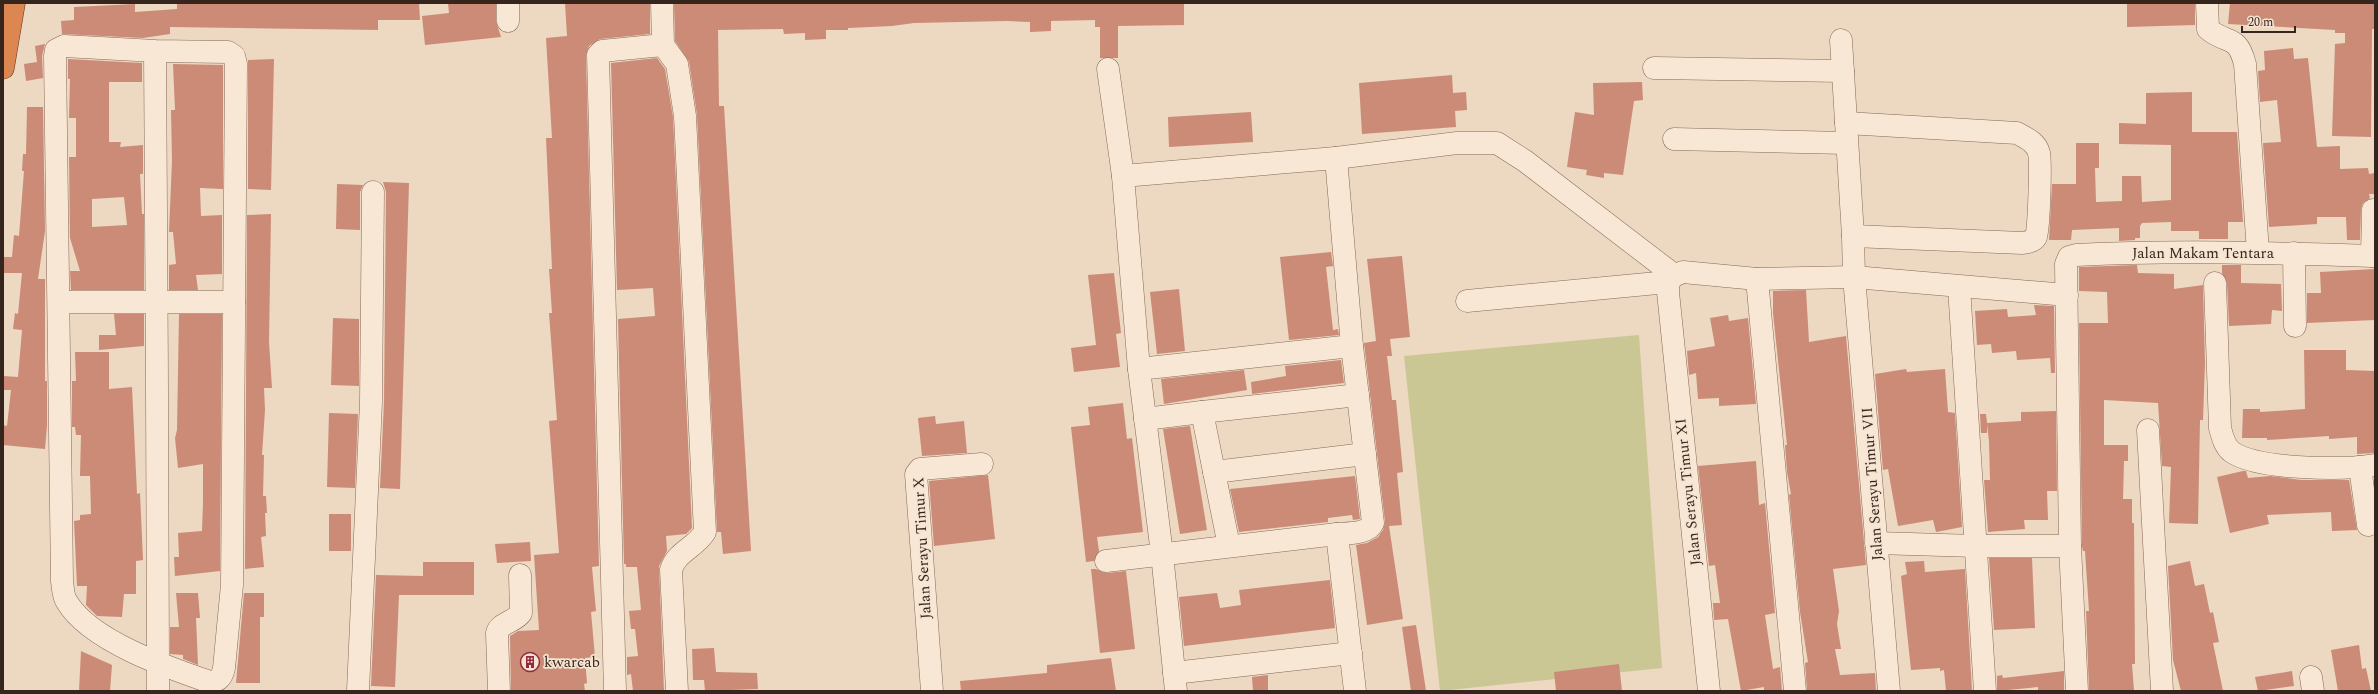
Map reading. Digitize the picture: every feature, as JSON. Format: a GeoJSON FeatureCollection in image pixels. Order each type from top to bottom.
{"type":"FeatureCollection","features":[{"type":"Feature","properties":{"kind":"highway"},"geometry":{"type":"LineString","coordinates":[[3,68],[6,30],[14,3]]}},
{"type":"Feature","properties":{"kind":"street"},"geometry":{"type":"LineString","coordinates":[[662,3],[663,45],[677,64],[685,116],[705,532],[699,541],[674,559],[671,570],[676,691]]}},
{"type":"Feature","properties":{"kind":"street"},"geometry":{"type":"LineString","coordinates":[[2207,3],[2208,29],[2231,40],[2238,46],[2245,64],[2258,252]]}},
{"type":"Feature","properties":{"kind":"street","name":"Jalan Serayu Timur VII"},"geometry":{"type":"LineString","coordinates":[[1840,40],[1854,236],[1854,277],[1889,691]]}},
{"type":"Feature","properties":{"kind":"street"},"geometry":{"type":"LineString","coordinates":[[615,691],[598,55],[602,51],[663,45]]}},
{"type":"Feature","properties":{"kind":"street"},"geometry":{"type":"LineString","coordinates":[[64,46],[155,51],[228,52],[234,56],[232,585],[224,668],[222,676],[217,681],[210,682],[158,664],[93,630],[66,602],[62,581],[56,50],[64,46]]}},
{"type":"Feature","properties":{"kind":"street"},"geometry":{"type":"LineString","coordinates":[[155,51],[158,300],[158,691]]}},
{"type":"Feature","properties":{"kind":"street"},"geometry":{"type":"LineString","coordinates":[[1654,68],[1843,70]]}},
{"type":"Feature","properties":{"kind":"street"},"geometry":{"type":"LineString","coordinates":[[1108,69],[1123,176],[1139,369],[1162,554],[1175,682],[1351,654]]}},
{"type":"Feature","properties":{"kind":"street"},"geometry":{"type":"LineString","coordinates":[[1674,139],[1846,133],[2017,133],[2033,142],[2039,154],[2039,224],[2036,237],[2031,241],[2022,243],[1854,236]]}},
{"type":"Feature","properties":{"kind":"street"},"geometry":{"type":"LineString","coordinates":[[1123,176],[1336,158],[1457,143],[1497,143],[1524,161],[1670,283]]}},
{"type":"Feature","properties":{"kind":"street"},"geometry":{"type":"LineString","coordinates":[[1106,561],[1337,534],[1371,528],[1373,523],[1352,346],[1337,186],[1336,158]]}},
{"type":"Feature","properties":{"kind":"street"},"geometry":{"type":"LineString","coordinates":[[358,691],[370,402],[373,192]]}},
{"type":"Feature","properties":{"kind":"street"},"geometry":{"type":"LineString","coordinates":[[2373,210],[2374,256]]}},
{"type":"Feature","properties":{"kind":"street","name":"Jalan Makam Tentara"},"geometry":{"type":"LineString","coordinates":[[2067,295],[2066,264],[2069,257],[2076,255],[2148,252],[2258,252],[2374,256]]}},
{"type":"Feature","properties":{"kind":"street"},"geometry":{"type":"LineString","coordinates":[[2294,253],[2295,326]]}},
{"type":"Feature","properties":{"kind":"street"},"geometry":{"type":"LineString","coordinates":[[1467,301],[1670,283],[1683,272],[1757,279],[1854,277],[2067,295],[2070,546],[2077,691]]}},
{"type":"Feature","properties":{"kind":"street"},"geometry":{"type":"LineString","coordinates":[[1757,279],[1795,691]]}},
{"type":"Feature","properties":{"kind":"street","name":"Jalan Serayu Timur XI"},"geometry":{"type":"LineString","coordinates":[[1670,283],[1709,691]]}},
{"type":"Feature","properties":{"kind":"street"},"geometry":{"type":"LineString","coordinates":[[2215,283],[2220,428],[2223,440],[2229,450],[2233,453],[2266,463],[2305,467],[2367,466],[2368,525]]}},
{"type":"Feature","properties":{"kind":"street"},"geometry":{"type":"LineString","coordinates":[[1959,286],[1986,691]]}},
{"type":"Feature","properties":{"kind":"street"},"geometry":{"type":"LineString","coordinates":[[60,302],[158,300],[234,302]]}},
{"type":"Feature","properties":{"kind":"street"},"geometry":{"type":"LineString","coordinates":[[1139,369],[1352,346]]}},
{"type":"Feature","properties":{"kind":"street"},"geometry":{"type":"LineString","coordinates":[[1145,418],[1358,396]]}},
{"type":"Feature","properties":{"kind":"street"},"geometry":{"type":"LineString","coordinates":[[1202,412],[1229,546]]}},
{"type":"Feature","properties":{"kind":"street"},"geometry":{"type":"LineString","coordinates":[[2148,430],[2162,691]]}},
{"type":"Feature","properties":{"kind":"street"},"geometry":{"type":"LineString","coordinates":[[1214,472],[1365,454]]}},
{"type":"Feature","properties":{"kind":"street","name":"Jalan Serayu Timur X"},"geometry":{"type":"LineString","coordinates":[[932,691],[916,474],[920,468],[982,464]]}},
{"type":"Feature","properties":{"kind":"street"},"geometry":{"type":"LineString","coordinates":[[1337,534],[1355,691]]}},
{"type":"Feature","properties":{"kind":"street"},"geometry":{"type":"LineString","coordinates":[[1876,543],[1976,546],[2070,546]]}},
{"type":"Feature","properties":{"kind":"street"},"geometry":{"type":"LineString","coordinates":[[499,691],[497,633],[498,628],[518,618],[522,613],[520,575]]}},
{"type":"Feature","properties":{"kind":"shaded area"},"geometry":{"type":"Polygon","coordinates":[[[1639,335],[1662,668],[1440,691],[1404,356],[1639,335]]]}},
{"type":"Feature","properties":{"kind":"building"},"geometry":{"type":"Polygon","coordinates":[[[177,3],[419,3],[420,20],[378,20],[378,30],[170,27],[170,34],[143,38],[62,34],[61,21],[74,20],[74,7],[135,4],[135,12],[177,9],[177,3]]]}},
{"type":"Feature","properties":{"kind":"building"},"geometry":{"type":"Polygon","coordinates":[[[448,3],[496,3],[496,21],[501,37],[425,45],[422,16],[449,13],[448,3]]]}},
{"type":"Feature","properties":{"kind":"building"},"geometry":{"type":"Polygon","coordinates":[[[565,3],[650,3],[650,34],[600,39],[589,46],[586,55],[599,566],[592,567],[596,611],[591,612],[595,657],[585,658],[587,683],[584,684],[585,691],[511,691],[510,636],[518,631],[539,630],[534,555],[559,553],[549,421],[557,420],[549,313],[552,313],[549,269],[552,269],[546,138],[552,138],[546,38],[567,36],[565,3]]]}},
{"type":"Feature","properties":{"kind":"building"},"geometry":{"type":"Polygon","coordinates":[[[674,3],[1184,3],[1184,25],[1118,26],[1118,58],[1100,58],[1100,27],[1095,27],[1095,20],[1051,21],[1051,31],[1030,32],[1030,22],[914,23],[892,26],[848,28],[848,30],[826,30],[826,39],[805,40],[805,33],[784,34],[783,29],[718,30],[719,106],[724,106],[751,551],[723,554],[721,532],[717,532],[697,115],[689,62],[675,41],[674,3]]]}},
{"type":"Feature","properties":{"kind":"building"},"geometry":{"type":"Polygon","coordinates":[[[2195,3],[2195,25],[2127,27],[2127,4],[2195,3]]]}},
{"type":"Feature","properties":{"kind":"building"},"geometry":{"type":"Polygon","coordinates":[[[2230,3],[2375,3],[2375,29],[2372,29],[2371,137],[2332,136],[2335,44],[2345,43],[2345,33],[2335,33],[2335,30],[2228,24],[2230,3]]]}},
{"type":"Feature","properties":{"kind":"building"},"geometry":{"type":"Polygon","coordinates":[[[45,44],[42,56],[43,78],[26,81],[24,64],[37,62],[35,46],[45,44]]]}},
{"type":"Feature","properties":{"kind":"building"},"geometry":{"type":"Polygon","coordinates":[[[2293,48],[2294,59],[2308,58],[2317,147],[2340,146],[2340,169],[2368,168],[2369,174],[2375,173],[2375,194],[2369,194],[2370,198],[2363,203],[2361,209],[2360,240],[2347,240],[2346,217],[2317,217],[2317,224],[2269,227],[2263,143],[2281,142],[2277,100],[2260,102],[2258,71],[2265,70],[2264,51],[2293,48]]]}},
{"type":"Feature","properties":{"kind":"building"},"geometry":{"type":"Polygon","coordinates":[[[657,58],[665,69],[673,117],[692,528],[686,534],[666,536],[667,551],[659,566],[664,691],[633,691],[631,674],[627,675],[627,657],[638,656],[635,629],[631,629],[629,611],[641,610],[637,567],[626,567],[626,564],[624,564],[618,319],[655,316],[653,288],[617,290],[611,63],[657,58]]]}},
{"type":"Feature","properties":{"kind":"building"},"geometry":{"type":"Polygon","coordinates":[[[68,59],[142,63],[142,82],[109,82],[109,142],[121,142],[120,147],[143,145],[143,174],[140,174],[142,214],[144,214],[144,290],[71,290],[70,271],[80,271],[70,238],[69,157],[76,157],[76,118],[69,118],[70,79],[68,79],[68,59]],[[124,197],[92,199],[92,227],[127,225],[124,197]]]}},
{"type":"Feature","properties":{"kind":"building"},"geometry":{"type":"Polygon","coordinates":[[[274,59],[271,190],[248,189],[248,60],[274,59]]]}},
{"type":"Feature","properties":{"kind":"building"},"geometry":{"type":"Polygon","coordinates":[[[173,64],[223,65],[223,189],[200,188],[201,216],[222,215],[222,274],[196,275],[198,290],[169,290],[169,265],[176,264],[173,232],[169,232],[172,161],[171,110],[175,110],[173,64]]]}},
{"type":"Feature","properties":{"kind":"building"},"geometry":{"type":"Polygon","coordinates":[[[1452,75],[1453,93],[1466,92],[1467,110],[1455,111],[1456,127],[1362,134],[1359,83],[1452,75]]]}},
{"type":"Feature","properties":{"kind":"building"},"geometry":{"type":"Polygon","coordinates":[[[1642,82],[1643,100],[1634,101],[1623,175],[1604,173],[1604,178],[1586,175],[1587,170],[1567,167],[1575,112],[1594,115],[1593,83],[1642,82]]]}},
{"type":"Feature","properties":{"kind":"building"},"geometry":{"type":"Polygon","coordinates":[[[2192,92],[2192,132],[2237,132],[2243,222],[2228,222],[2228,239],[2199,239],[2199,231],[2171,231],[2171,222],[2142,223],[2140,226],[2140,238],[2135,238],[2135,240],[2119,241],[2119,228],[2072,230],[2071,240],[2049,240],[2052,184],[2076,184],[2076,143],[2099,143],[2099,168],[2095,168],[2096,202],[2122,201],[2122,176],[2141,176],[2142,202],[2171,200],[2171,145],[2119,144],[2119,123],[2146,124],[2146,93],[2192,92]]]}},
{"type":"Feature","properties":{"kind":"building"},"geometry":{"type":"Polygon","coordinates":[[[27,107],[43,107],[45,231],[38,279],[45,279],[45,381],[47,381],[47,425],[45,449],[3,445],[3,425],[7,426],[11,390],[3,390],[3,376],[18,377],[22,330],[13,329],[15,313],[18,314],[22,273],[3,273],[3,257],[12,257],[14,235],[19,236],[24,171],[22,171],[23,154],[26,154],[27,107]]]}},
{"type":"Feature","properties":{"kind":"building"},"geometry":{"type":"Polygon","coordinates":[[[1251,112],[1253,142],[1169,147],[1168,117],[1251,112]]]}},
{"type":"Feature","properties":{"kind":"building"},"geometry":{"type":"Polygon","coordinates":[[[383,182],[409,183],[400,489],[380,488],[384,402],[386,192],[383,182]]]}},
{"type":"Feature","properties":{"kind":"building"},"geometry":{"type":"Polygon","coordinates":[[[337,184],[363,185],[360,192],[360,230],[336,229],[337,184]]]}},
{"type":"Feature","properties":{"kind":"building"},"geometry":{"type":"Polygon","coordinates":[[[271,214],[269,342],[272,388],[264,388],[265,410],[262,455],[264,455],[263,496],[266,496],[267,513],[265,513],[266,536],[261,537],[264,567],[245,569],[247,215],[271,214]]]}},
{"type":"Feature","properties":{"kind":"building"},"geometry":{"type":"Polygon","coordinates":[[[1331,252],[1333,266],[1326,267],[1333,330],[1338,329],[1339,335],[1289,340],[1280,257],[1331,252]]]}},
{"type":"Feature","properties":{"kind":"building"},"geometry":{"type":"Polygon","coordinates":[[[1402,256],[1410,337],[1390,339],[1392,356],[1387,356],[1392,400],[1396,400],[1403,472],[1397,473],[1402,525],[1389,526],[1403,619],[1367,625],[1356,545],[1367,543],[1378,537],[1383,530],[1385,522],[1364,343],[1376,341],[1367,259],[1402,256]]]}},
{"type":"Feature","properties":{"kind":"building"},"geometry":{"type":"Polygon","coordinates":[[[2137,265],[2138,273],[2174,274],[2174,289],[2203,285],[2205,362],[2203,420],[2200,420],[2198,524],[2169,523],[2171,467],[2162,466],[2158,403],[2104,400],[2104,445],[2128,445],[2128,461],[2124,461],[2123,499],[2132,499],[2132,523],[2134,523],[2135,664],[2132,664],[2134,691],[2089,691],[2086,611],[2089,611],[2085,551],[2083,551],[2082,546],[2079,323],[2108,323],[2107,292],[2079,291],[2079,267],[2137,265]]]}},
{"type":"Feature","properties":{"kind":"building"},"geometry":{"type":"Polygon","coordinates":[[[2222,265],[2241,265],[2241,283],[2281,284],[2282,311],[2272,310],[2271,324],[2229,326],[2227,283],[2222,273],[2222,265]]]}},
{"type":"Feature","properties":{"kind":"building"},"geometry":{"type":"Polygon","coordinates":[[[2375,269],[2375,320],[2307,323],[2307,293],[2321,293],[2320,272],[2375,269]]]}},
{"type":"Feature","properties":{"kind":"building"},"geometry":{"type":"Polygon","coordinates":[[[1114,273],[1121,333],[1116,334],[1120,367],[1074,372],[1071,348],[1096,345],[1088,275],[1114,273]]]}},
{"type":"Feature","properties":{"kind":"building"},"geometry":{"type":"Polygon","coordinates":[[[1179,289],[1185,351],[1157,354],[1150,292],[1179,289]]]}},
{"type":"Feature","properties":{"kind":"building"},"geometry":{"type":"Polygon","coordinates":[[[1806,290],[1809,342],[1846,336],[1866,565],[1833,569],[1839,611],[1837,624],[1841,649],[1835,649],[1840,675],[1875,673],[1876,691],[1807,691],[1805,663],[1808,662],[1800,612],[1789,495],[1791,494],[1787,472],[1785,445],[1787,445],[1773,313],[1773,291],[1806,290]]]}},
{"type":"Feature","properties":{"kind":"building"},"geometry":{"type":"Polygon","coordinates":[[[2034,305],[2054,306],[2055,373],[2051,373],[2050,358],[2017,360],[2016,351],[1992,353],[1991,344],[1977,345],[1975,311],[2007,309],[2008,317],[2036,315],[2034,305]]]}},
{"type":"Feature","properties":{"kind":"building"},"geometry":{"type":"Polygon","coordinates":[[[114,314],[144,314],[144,346],[99,350],[99,335],[116,335],[114,314]]]}},
{"type":"Feature","properties":{"kind":"building"},"geometry":{"type":"Polygon","coordinates":[[[179,314],[222,314],[220,571],[175,576],[174,557],[179,557],[178,533],[202,531],[203,503],[203,464],[178,468],[175,438],[177,430],[179,314]]]}},
{"type":"Feature","properties":{"kind":"building"},"geometry":{"type":"Polygon","coordinates":[[[1728,315],[1729,321],[1748,318],[1756,404],[1719,406],[1719,398],[1698,399],[1696,373],[1689,375],[1687,351],[1715,346],[1710,318],[1728,315]]]}},
{"type":"Feature","properties":{"kind":"building"},"geometry":{"type":"Polygon","coordinates":[[[333,318],[359,319],[359,386],[331,385],[333,318]]]}},
{"type":"Feature","properties":{"kind":"building"},"geometry":{"type":"Polygon","coordinates":[[[2304,350],[2346,350],[2346,370],[2375,371],[2375,453],[2357,454],[2357,437],[2329,439],[2329,436],[2267,440],[2267,438],[2242,438],[2243,409],[2260,409],[2260,412],[2305,409],[2304,350]]]}},
{"type":"Feature","properties":{"kind":"building"},"geometry":{"type":"Polygon","coordinates":[[[75,352],[109,352],[109,389],[132,387],[137,494],[140,493],[143,560],[136,561],[136,594],[124,594],[122,617],[97,616],[86,605],[87,586],[77,586],[74,521],[80,520],[80,515],[91,514],[90,476],[80,476],[81,435],[76,435],[75,427],[72,427],[72,381],[76,381],[75,352]]]}},
{"type":"Feature","properties":{"kind":"building"},"geometry":{"type":"Polygon","coordinates":[[[1341,360],[1344,383],[1252,394],[1251,382],[1286,376],[1285,366],[1341,360]]]}},
{"type":"Feature","properties":{"kind":"building"},"geometry":{"type":"Polygon","coordinates":[[[1906,369],[1907,372],[1945,369],[1948,412],[1955,413],[1962,527],[1936,532],[1933,520],[1898,526],[1888,469],[1883,470],[1875,374],[1906,369]]]}},
{"type":"Feature","properties":{"kind":"building"},"geometry":{"type":"Polygon","coordinates":[[[1244,370],[1247,390],[1164,404],[1161,379],[1244,370]]]}},
{"type":"Feature","properties":{"kind":"building"},"geometry":{"type":"Polygon","coordinates":[[[1123,403],[1127,439],[1132,438],[1143,532],[1097,537],[1099,551],[1094,561],[1086,562],[1071,427],[1090,425],[1088,407],[1123,403]]]}},
{"type":"Feature","properties":{"kind":"building"},"geometry":{"type":"Polygon","coordinates":[[[2056,411],[2057,491],[2047,491],[2048,520],[2024,520],[2025,529],[1988,532],[1984,480],[1990,480],[1989,441],[1987,424],[1987,433],[1981,433],[1980,414],[1986,414],[1987,423],[2021,421],[2021,412],[2056,411]]]}},
{"type":"Feature","properties":{"kind":"building"},"geometry":{"type":"Polygon","coordinates":[[[329,413],[358,414],[355,488],[327,487],[329,413]]]}},
{"type":"Feature","properties":{"kind":"building"},"geometry":{"type":"Polygon","coordinates":[[[935,416],[936,424],[964,421],[967,453],[922,456],[918,418],[935,416]]]}},
{"type":"Feature","properties":{"kind":"building"},"geometry":{"type":"Polygon","coordinates":[[[1190,426],[1207,530],[1180,534],[1163,429],[1190,426]]]}},
{"type":"Feature","properties":{"kind":"building"},"geometry":{"type":"Polygon","coordinates":[[[1756,461],[1759,505],[1765,503],[1775,613],[1765,615],[1773,669],[1780,667],[1782,691],[1764,691],[1764,687],[1741,691],[1728,619],[1714,620],[1713,603],[1720,603],[1715,565],[1709,566],[1698,466],[1756,461]]]}},
{"type":"Feature","properties":{"kind":"building"},"geometry":{"type":"Polygon","coordinates":[[[2246,471],[2248,478],[2270,476],[2301,480],[2349,480],[2357,530],[2332,531],[2331,512],[2267,515],[2269,524],[2230,533],[2217,477],[2246,471]]]}},
{"type":"Feature","properties":{"kind":"building"},"geometry":{"type":"Polygon","coordinates":[[[988,475],[995,539],[934,546],[929,481],[988,475]]]}},
{"type":"Feature","properties":{"kind":"building"},"geometry":{"type":"Polygon","coordinates":[[[1355,476],[1360,519],[1353,520],[1352,515],[1328,518],[1328,522],[1239,532],[1230,489],[1355,476]]]}},
{"type":"Feature","properties":{"kind":"building"},"geometry":{"type":"Polygon","coordinates":[[[329,514],[351,514],[351,551],[329,551],[329,514]]]}},
{"type":"Feature","properties":{"kind":"building"},"geometry":{"type":"Polygon","coordinates":[[[530,542],[531,561],[497,563],[495,544],[530,542]]]}},
{"type":"Feature","properties":{"kind":"building"},"geometry":{"type":"Polygon","coordinates":[[[1989,558],[2032,558],[2035,628],[1994,630],[1989,558]]]}},
{"type":"Feature","properties":{"kind":"building"},"geometry":{"type":"Polygon","coordinates":[[[1924,561],[1925,572],[1965,569],[1972,691],[1946,691],[1944,670],[1940,671],[1940,668],[1911,670],[1901,576],[1907,574],[1905,562],[1924,561]]]}},
{"type":"Feature","properties":{"kind":"building"},"geometry":{"type":"Polygon","coordinates":[[[2190,561],[2195,586],[2204,584],[2210,613],[2213,612],[2219,642],[2213,643],[2223,691],[2181,691],[2173,660],[2168,566],[2190,561]]]}},
{"type":"Feature","properties":{"kind":"building"},"geometry":{"type":"Polygon","coordinates":[[[423,562],[474,562],[474,595],[399,595],[395,687],[371,686],[376,575],[423,576],[423,562]]]}},
{"type":"Feature","properties":{"kind":"building"},"geometry":{"type":"Polygon","coordinates":[[[1091,569],[1096,569],[1107,573],[1126,571],[1135,649],[1100,653],[1091,569]]]}},
{"type":"Feature","properties":{"kind":"building"},"geometry":{"type":"Polygon","coordinates":[[[1330,580],[1335,628],[1184,646],[1179,597],[1217,593],[1220,608],[1241,605],[1239,590],[1330,580]]]}},
{"type":"Feature","properties":{"kind":"building"},"geometry":{"type":"Polygon","coordinates":[[[176,593],[198,593],[200,618],[196,618],[198,665],[183,659],[183,655],[170,654],[170,627],[179,627],[176,593]]]}},
{"type":"Feature","properties":{"kind":"building"},"geometry":{"type":"Polygon","coordinates":[[[244,593],[264,593],[264,617],[260,617],[260,683],[236,683],[244,593]]]}},
{"type":"Feature","properties":{"kind":"building"},"geometry":{"type":"Polygon","coordinates":[[[1416,625],[1426,691],[1411,691],[1402,627],[1416,625]]]}},
{"type":"Feature","properties":{"kind":"building"},"geometry":{"type":"Polygon","coordinates":[[[2359,645],[2362,669],[2366,668],[2371,691],[2338,691],[2331,650],[2359,645]]]}},
{"type":"Feature","properties":{"kind":"building"},"geometry":{"type":"Polygon","coordinates":[[[714,648],[716,672],[757,673],[758,689],[705,691],[704,680],[693,680],[692,649],[714,648]]]}},
{"type":"Feature","properties":{"kind":"building"},"geometry":{"type":"Polygon","coordinates":[[[81,651],[112,665],[110,691],[79,691],[81,651]]]}},
{"type":"Feature","properties":{"kind":"building"},"geometry":{"type":"Polygon","coordinates":[[[1111,658],[1116,691],[961,691],[960,681],[1047,673],[1047,665],[1111,658]]]}},
{"type":"Feature","properties":{"kind":"building"},"geometry":{"type":"Polygon","coordinates":[[[1619,664],[1622,691],[1556,691],[1554,672],[1619,664]]]}},
{"type":"Feature","properties":{"kind":"building"},"geometry":{"type":"Polygon","coordinates":[[[2064,671],[2064,691],[2038,691],[2038,687],[1997,691],[1997,676],[2002,675],[2003,678],[2064,671]]]}},
{"type":"Feature","properties":{"kind":"building"},"geometry":{"type":"Polygon","coordinates":[[[2292,671],[2294,686],[2258,691],[2255,677],[2292,671]]]}},
{"type":"Feature","properties":{"kind":"building"},"geometry":{"type":"Polygon","coordinates":[[[1268,675],[1268,691],[1253,691],[1252,677],[1268,675]]]}},
{"type":"Feature","properties":{"kind":"place","name":"kwarcab"},"geometry":{"type":"Point","coordinates":[530,662]}}]}
